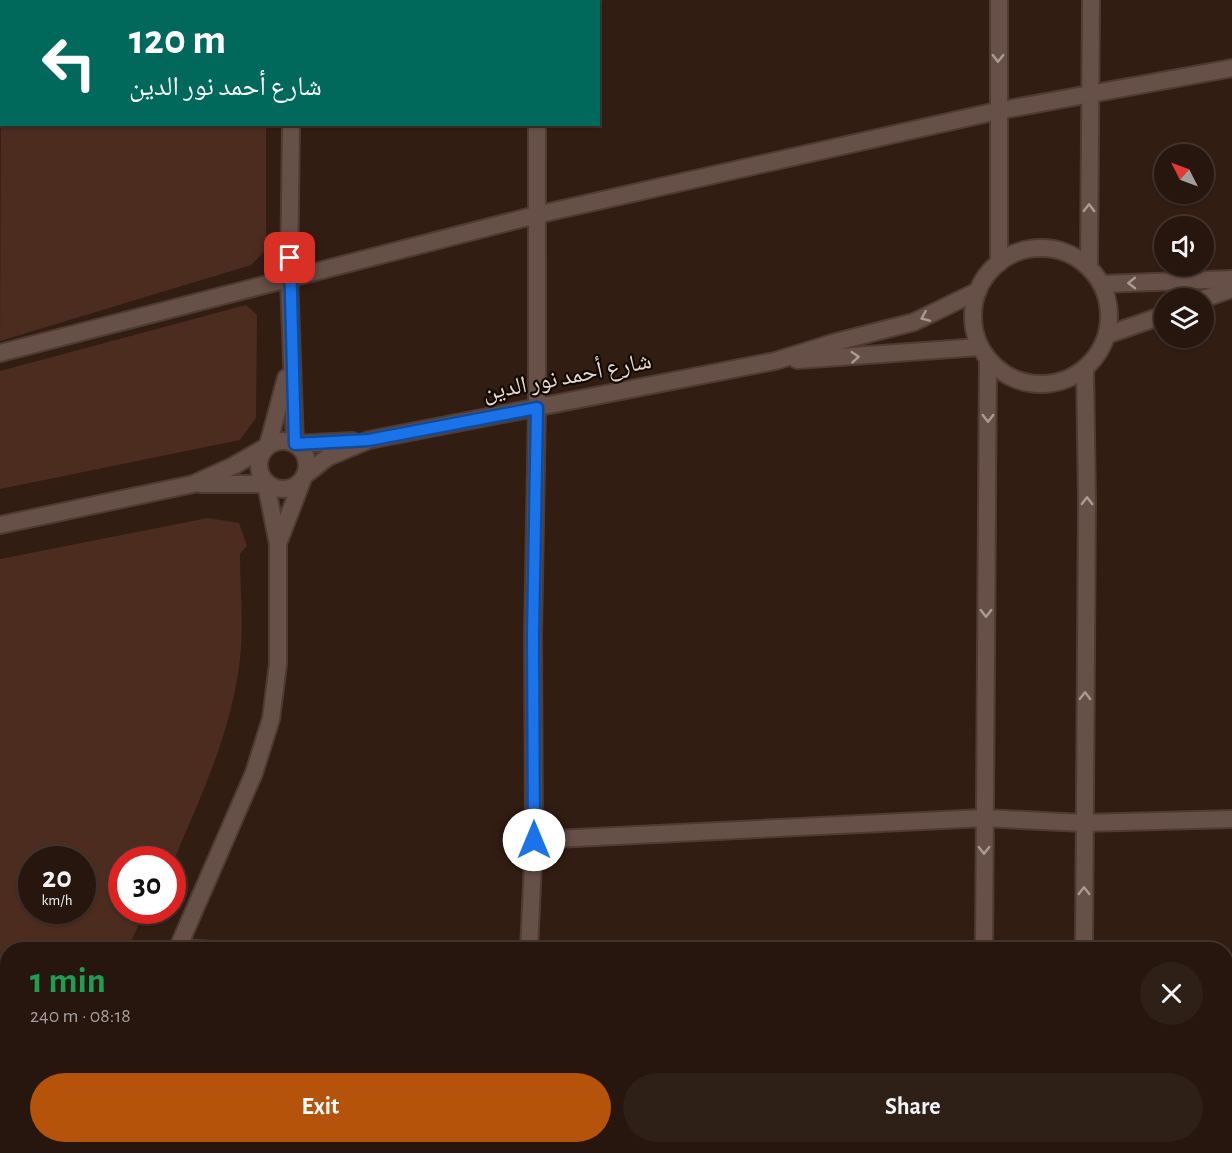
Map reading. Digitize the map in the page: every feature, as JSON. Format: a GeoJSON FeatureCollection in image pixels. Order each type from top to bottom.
{"type":"FeatureCollection","features":[{"type":"Feature","properties":{"kind":"street"},"geometry":{"type":"LineString","coordinates":[[999,0],[997,111],[999,263]]}},
{"type":"Feature","properties":{"kind":"street"},"geometry":{"type":"LineString","coordinates":[[1089,267],[1091,0]]}},
{"type":"Feature","properties":{"kind":"street"},"geometry":{"type":"LineString","coordinates":[[0,353],[536,215],[997,111],[1232,68]]}},
{"type":"Feature","properties":{"kind":"street"},"geometry":{"type":"LineString","coordinates":[[291,126],[291,360],[295,444]]}},
{"type":"Feature","properties":{"kind":"street"},"geometry":{"type":"LineString","coordinates":[[529,942],[534,840],[533,635],[537,408],[537,126]]}},
{"type":"Feature","properties":{"kind":"street"},"geometry":{"type":"LineString","coordinates":[[776,361],[984,353],[1009,376],[1035,384],[1061,381],[1085,368],[1095,359],[1107,335],[1109,309],[1102,284],[1089,267],[1065,252],[1038,248],[1024,250],[999,263],[986,275],[978,291],[973,319],[984,353],[984,942]]}},
{"type":"Feature","properties":{"kind":"street"},"geometry":{"type":"LineString","coordinates":[[1102,284],[1232,279]]}},
{"type":"Feature","properties":{"kind":"street"},"geometry":{"type":"LineString","coordinates":[[1214,296],[1232,289]]}},
{"type":"Feature","properties":{"kind":"street"},"geometry":{"type":"LineString","coordinates":[[776,361],[836,342],[914,322],[978,291]]}},
{"type":"Feature","properties":{"kind":"street"},"geometry":{"type":"LineString","coordinates":[[1107,335],[1154,319]]}},
{"type":"Feature","properties":{"kind":"street"},"geometry":{"type":"LineString","coordinates":[[180,942],[254,773],[271,719],[278,664],[278,544],[274,513],[266,484],[258,470],[258,462],[267,446],[291,360]]}},
{"type":"Feature","properties":{"kind":"street","name":"شارع أحمد نور الدين"},"geometry":{"type":"LineString","coordinates":[[304,478],[328,458],[347,447],[369,440],[776,361]]}},
{"type":"Feature","properties":{"kind":"street"},"geometry":{"type":"LineString","coordinates":[[1084,942],[1087,501],[1085,368]]}},
{"type":"Feature","properties":{"kind":"street","name":"شارع أحمد نور الدين"},"geometry":{"type":"LineString","coordinates":[[295,444],[369,440]]}},
{"type":"Feature","properties":{"kind":"street"},"geometry":{"type":"LineString","coordinates":[[194,484],[281,441],[301,448],[307,461],[304,478],[278,544]]}},
{"type":"Feature","properties":{"kind":"street"},"geometry":{"type":"LineString","coordinates":[[0,525],[194,484],[266,484],[273,488],[289,489],[304,478]]}},
{"type":"Feature","properties":{"kind":"street"},"geometry":{"type":"LineString","coordinates":[[534,840],[984,818],[1083,824],[1232,819]]}},
{"type":"Feature","properties":{"kind":"shaded area"},"geometry":{"type":"Polygon","coordinates":[[[1,126],[266,126],[266,250],[251,265],[0,341],[1,126]]]}},
{"type":"Feature","properties":{"kind":"shaded area"},"geometry":{"type":"Polygon","coordinates":[[[246,305],[257,315],[256,418],[240,440],[0,489],[0,371],[246,305]]]}},
{"type":"Feature","properties":{"kind":"shaded area"},"geometry":{"type":"Polygon","coordinates":[[[208,518],[239,523],[247,546],[240,554],[242,620],[236,686],[223,737],[194,813],[180,846],[108,846],[108,924],[139,924],[131,942],[0,942],[0,559],[208,518]]]}},
{"type":"Feature","properties":{"kind":"route"},"geometry":{"type":"LineString","coordinates":[[290,258],[295,444],[369,440],[537,408],[533,635],[534,840]]}}]}
